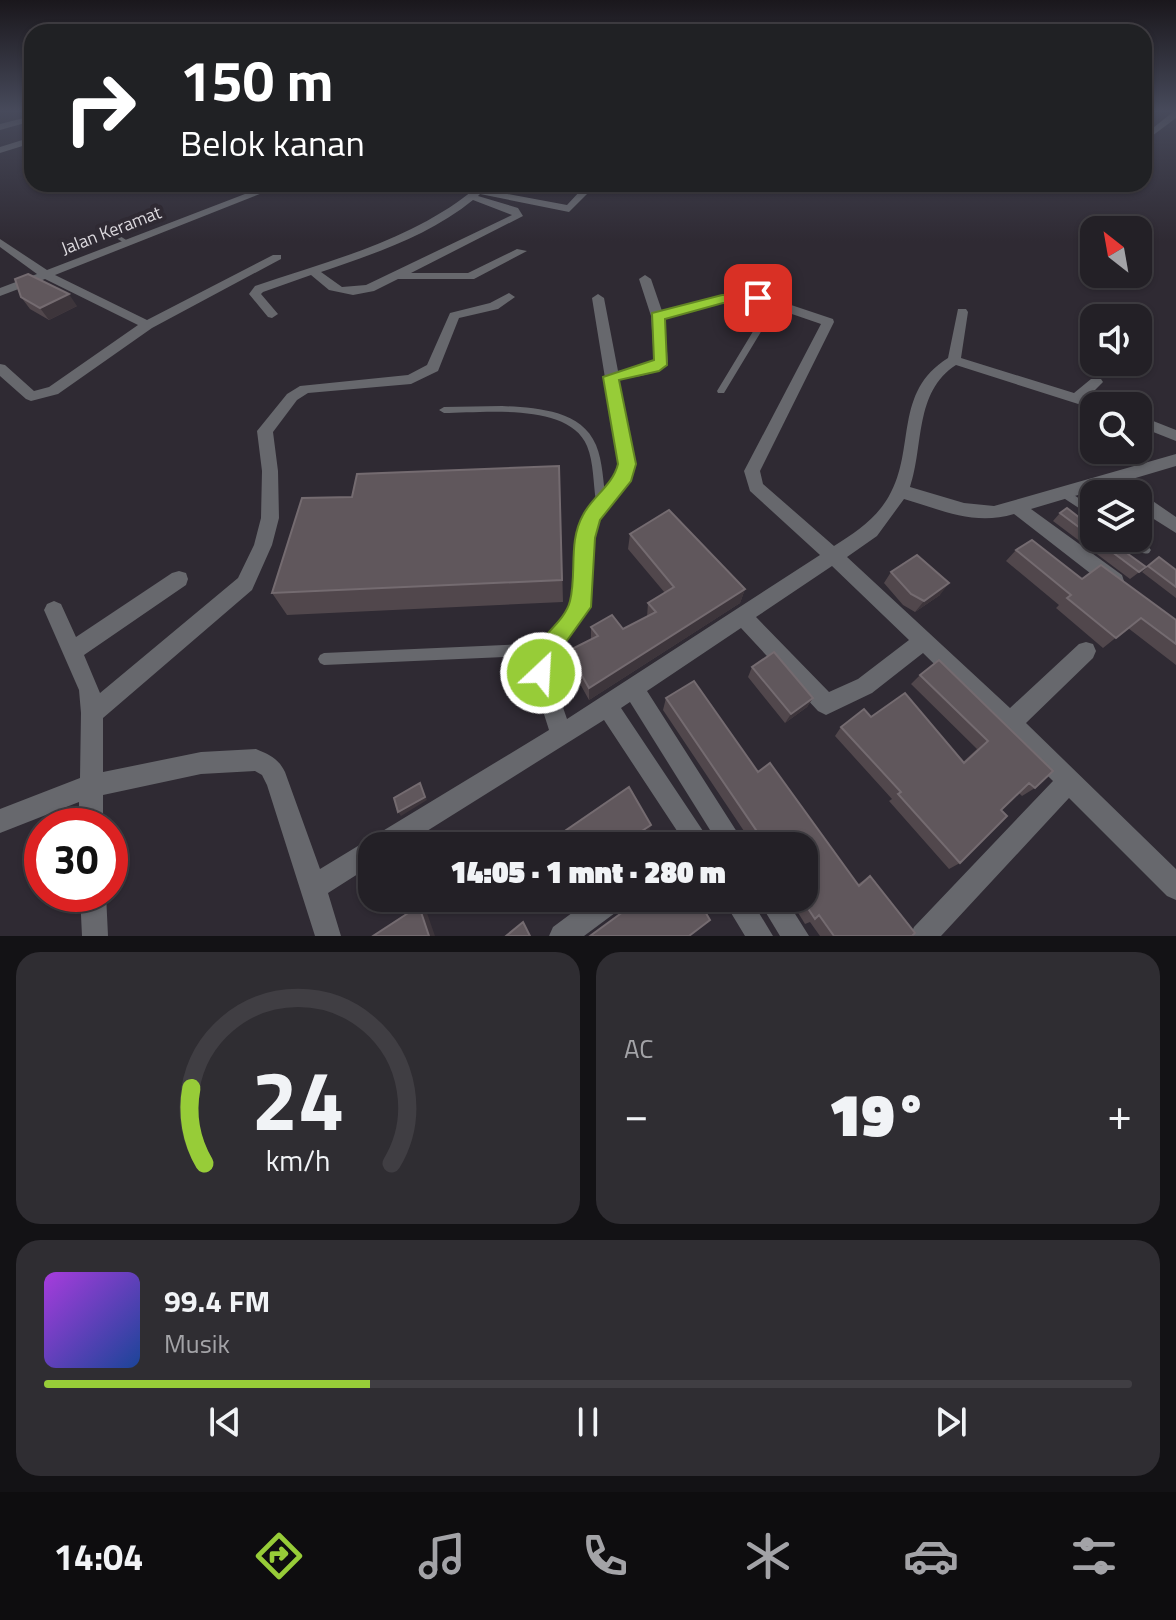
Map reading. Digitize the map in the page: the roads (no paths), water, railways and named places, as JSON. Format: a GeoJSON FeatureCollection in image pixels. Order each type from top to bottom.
{"type":"FeatureCollection","features":[{"type":"Feature","properties":{"kind":"street","name":"Jalan Keramat"},"geometry":{"type":"LineString","coordinates":[[0,292],[259,192]]}},
{"type":"Feature","properties":{"kind":"street"},"geometry":{"type":"LineString","coordinates":[[314,272],[332,291],[344,293],[370,288],[518,216],[514,210],[472,192]]}},
{"type":"Feature","properties":{"kind":"street"},"geometry":{"type":"LineString","coordinates":[[272,314],[255,292],[402,236],[475,194],[569,209],[585,192]]}},
{"type":"Feature","properties":{"kind":"street"},"geometry":{"type":"LineString","coordinates":[[0,242],[45,274],[147,325]]}},
{"type":"Feature","properties":{"kind":"street"},"geometry":{"type":"LineString","coordinates":[[396,276],[470,277],[521,251]]}},
{"type":"Feature","properties":{"kind":"street"},"geometry":{"type":"LineString","coordinates":[[0,368],[31,396],[41,396],[124,344],[147,325],[277,257]]}},
{"type":"Feature","properties":{"kind":"street"},"geometry":{"type":"LineString","coordinates":[[611,377],[654,368],[661,362],[657,316],[645,279]]}},
{"type":"Feature","properties":{"kind":"street"},"geometry":{"type":"LineString","coordinates":[[92,713],[245,584],[263,545],[270,518],[265,431],[292,397],[305,389],[411,379],[425,374],[433,368],[454,316],[494,306],[509,297]]}},
{"type":"Feature","properties":{"kind":"street"},"geometry":{"type":"LineString","coordinates":[[562,735],[541,673],[541,660],[580,607],[585,538],[601,501],[616,488],[627,464],[598,298]]}},
{"type":"Feature","properties":{"kind":"street"},"geometry":{"type":"LineString","coordinates":[[657,316],[722,299],[758,298],[826,320],[829,324],[752,471],[752,481],[763,496],[835,557],[1010,723],[1176,887]]}},
{"type":"Feature","properties":{"kind":"street"},"geometry":{"type":"LineString","coordinates":[[954,360],[962,312]]}},
{"type":"Feature","properties":{"kind":"street"},"geometry":{"type":"LineString","coordinates":[[403,832],[744,618],[871,531],[900,491],[923,388],[936,369],[954,360],[1080,399]]}},
{"type":"Feature","properties":{"kind":"street"},"geometry":{"type":"LineString","coordinates":[[1077,398],[1096,382]]}},
{"type":"Feature","properties":{"kind":"street"},"geometry":{"type":"LineString","coordinates":[[1152,426],[1176,436]]}},
{"type":"Feature","properties":{"kind":"street"},"geometry":{"type":"LineString","coordinates":[[1107,480],[1176,460]]}},
{"type":"Feature","properties":{"kind":"street"},"geometry":{"type":"LineString","coordinates":[[900,491],[981,513],[1017,507],[1080,487]]}},
{"type":"Feature","properties":{"kind":"street"},"geometry":{"type":"LineString","coordinates":[[1017,507],[1127,591]]}},
{"type":"Feature","properties":{"kind":"street"},"geometry":{"type":"LineString","coordinates":[[1152,510],[1176,526]]}},
{"type":"Feature","properties":{"kind":"street"},"geometry":{"type":"LineString","coordinates":[[72,651],[179,579]]}},
{"type":"Feature","properties":{"kind":"street"},"geometry":{"type":"LineString","coordinates":[[54,610],[89,690],[92,713],[91,808]]}},
{"type":"Feature","properties":{"kind":"street"},"geometry":{"type":"LineString","coordinates":[[744,618],[826,704],[865,686],[922,642]]}},
{"type":"Feature","properties":{"kind":"street"},"geometry":{"type":"LineString","coordinates":[[1010,723],[1086,651]]}},
{"type":"Feature","properties":{"kind":"street"},"geometry":{"type":"LineString","coordinates":[[633,687],[725,832]]}},
{"type":"Feature","properties":{"kind":"street"},"geometry":{"type":"LineString","coordinates":[[607,706],[687,832]]}},
{"type":"Feature","properties":{"kind":"street"},"geometry":{"type":"LineString","coordinates":[[0,821],[90,786],[201,763],[256,760],[270,767],[277,780],[328,936]]}},
{"type":"Feature","properties":{"kind":"street"},"geometry":{"type":"LineString","coordinates":[[923,936],[1069,781]]}},
{"type":"Feature","properties":{"kind":"street"},"geometry":{"type":"LineString","coordinates":[[314,887],[358,860]]}},
{"type":"Feature","properties":{"kind":"street"},"geometry":{"type":"LineString","coordinates":[[94,912],[95,936]]}},
{"type":"Feature","properties":{"kind":"street"},"geometry":{"type":"LineString","coordinates":[[562,936],[595,912]]}},
{"type":"Feature","properties":{"kind":"street"},"geometry":{"type":"LineString","coordinates":[[744,912],[760,936]]}},
{"type":"Feature","properties":{"kind":"street"},"geometry":{"type":"LineString","coordinates":[[780,912],[796,936]]}},
{"type":"Feature","properties":{"kind":"lane"},"geometry":{"type":"LineString","coordinates":[[102,227],[128,243]]}},
{"type":"Feature","properties":{"kind":"lane"},"geometry":{"type":"LineString","coordinates":[[721,391],[775,302]]}},
{"type":"Feature","properties":{"kind":"lane"},"geometry":{"type":"LineString","coordinates":[[444,410],[551,413],[574,423],[590,442],[601,501]]}},
{"type":"Feature","properties":{"kind":"lane"},"geometry":{"type":"LineString","coordinates":[[1063,492],[1080,504]]}},
{"type":"Feature","properties":{"kind":"lane"},"geometry":{"type":"LineString","coordinates":[[324,659],[548,649]]}}]}
